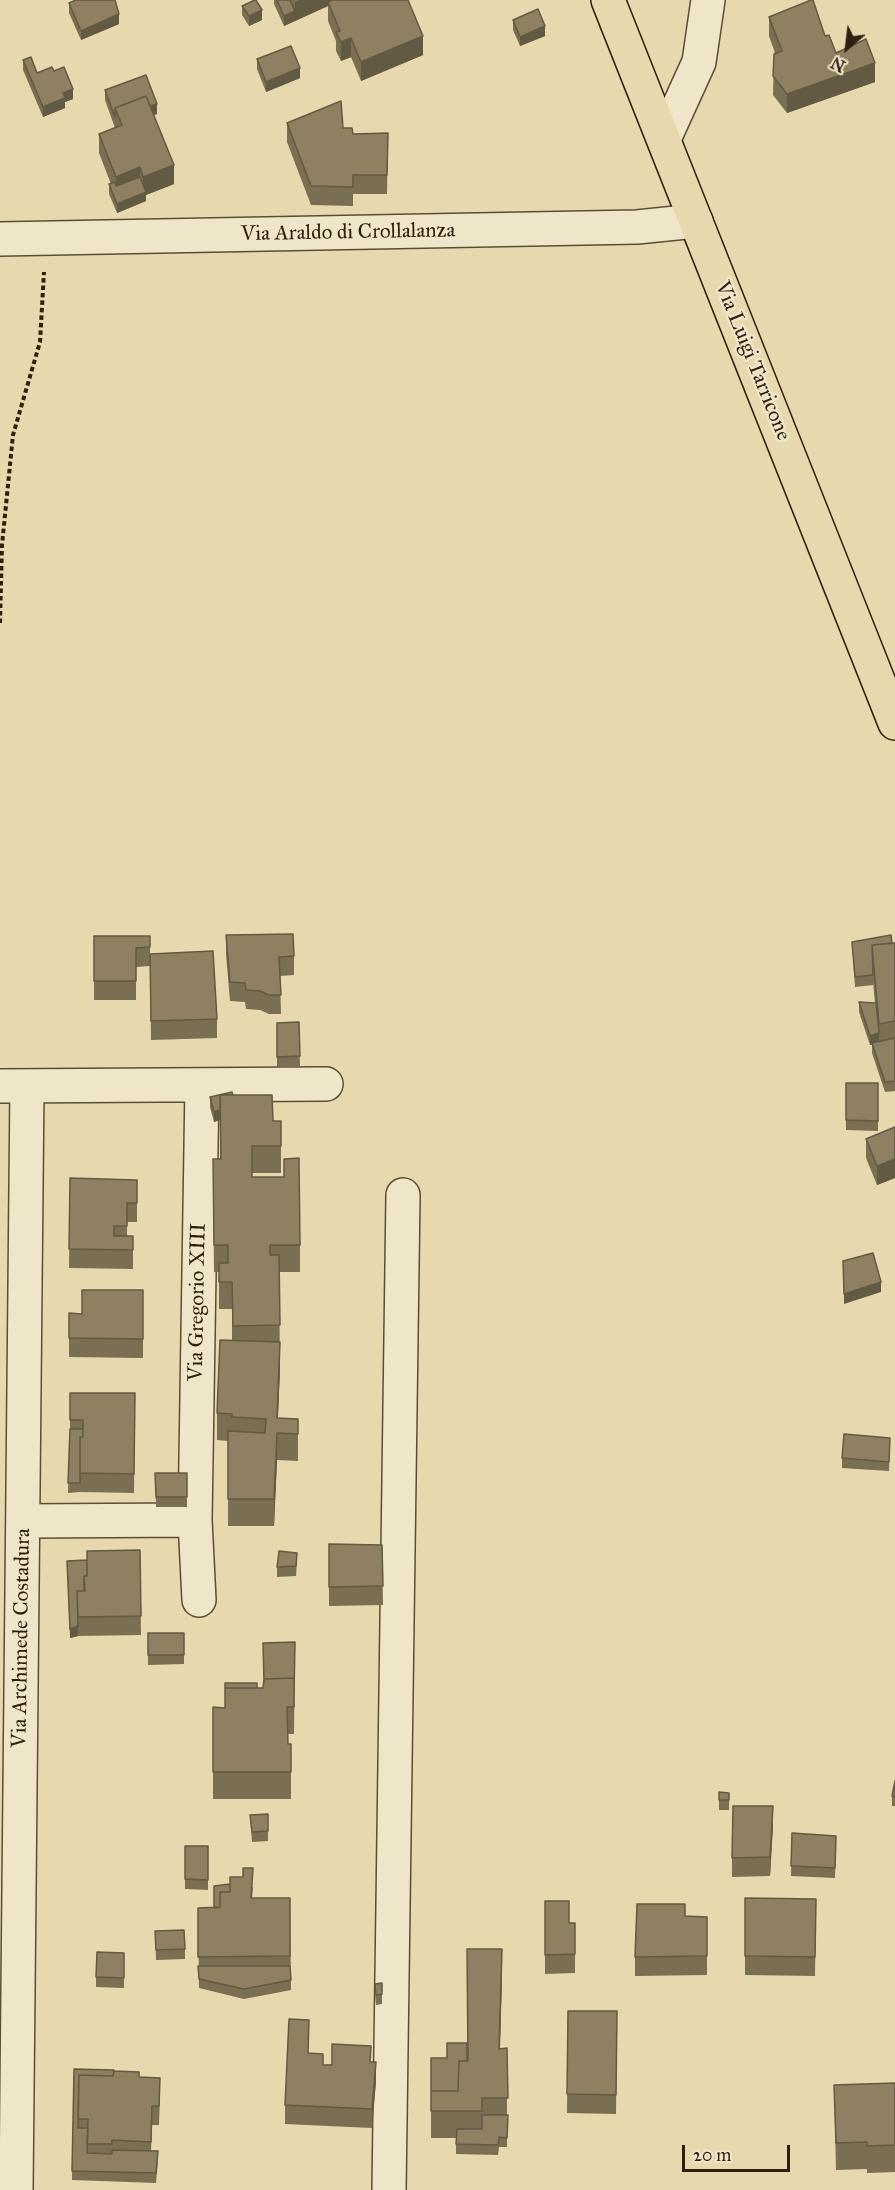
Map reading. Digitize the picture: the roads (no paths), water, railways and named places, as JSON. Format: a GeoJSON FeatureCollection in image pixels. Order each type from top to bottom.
{"type":"FeatureCollection","features":[{"type":"Feature","properties":{"kind":"main road","name":"Via Luigi Tarricone"},"geometry":{"type":"LineString","coordinates":[[608,0],[895,723]]}},
{"type":"Feature","properties":{"kind":"street"},"geometry":{"type":"LineString","coordinates":[[664,138],[699,62],[708,0]]}},
{"type":"Feature","properties":{"kind":"street","name":"Via Araldo di Crollalanza"},"geometry":{"type":"LineString","coordinates":[[0,239],[637,227],[696,221]]}},
{"type":"Feature","properties":{"kind":"street"},"geometry":{"type":"LineString","coordinates":[[14,1086],[326,1084]]}},
{"type":"Feature","properties":{"kind":"street","name":"Via Gregorio XIII"},"geometry":{"type":"LineString","coordinates":[[199,1600],[195,1520],[202,1085]]}},
{"type":"Feature","properties":{"kind":"street","name":"Via Archimede Costadura"},"geometry":{"type":"LineString","coordinates":[[14,1086],[23,1521],[16,2190]]}},
{"type":"Feature","properties":{"kind":"street"},"geometry":{"type":"LineString","coordinates":[[389,2190],[403,1195]]}},
{"type":"Feature","properties":{"kind":"street"},"geometry":{"type":"LineString","coordinates":[[23,1521],[195,1520]]}}]}
